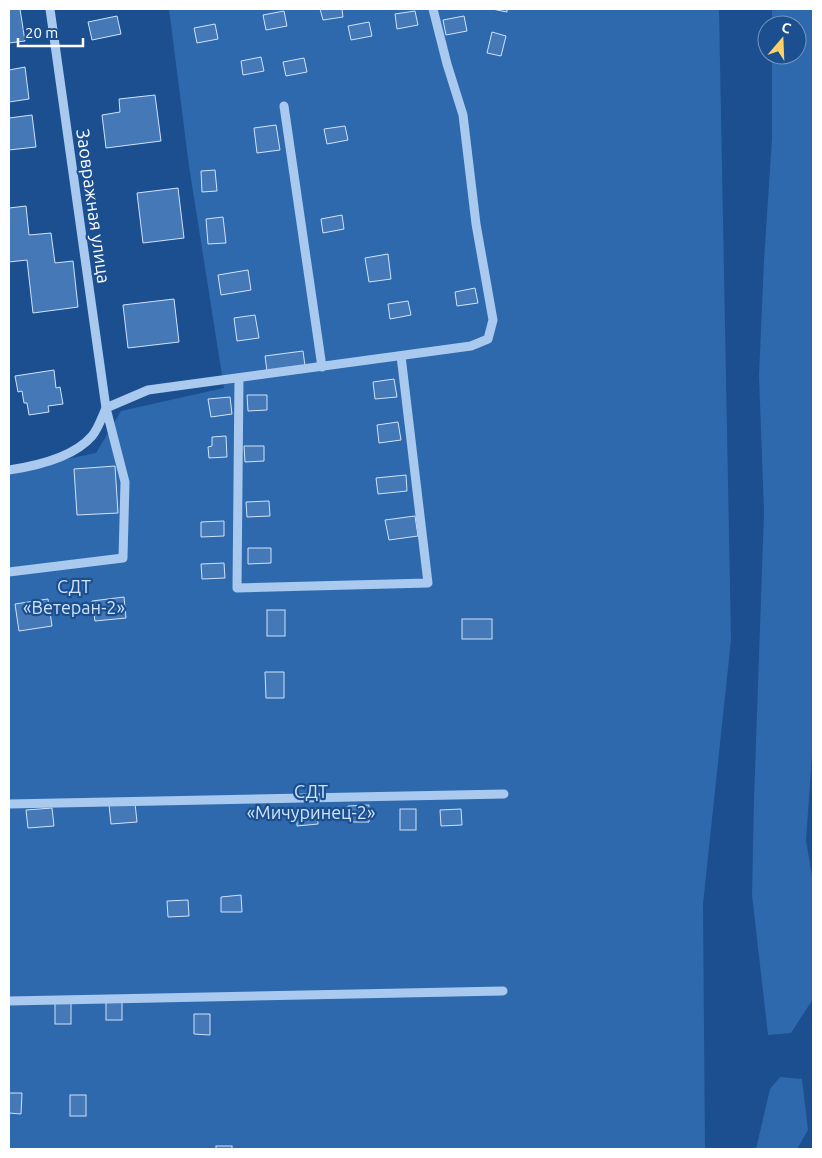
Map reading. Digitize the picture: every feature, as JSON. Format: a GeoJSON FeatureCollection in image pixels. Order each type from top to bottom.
{"type":"FeatureCollection","features":[{"type":"Feature","properties":{"kind":"street","name":"Заовражная улица"},"geometry":{"type":"LineString","coordinates":[[9,572],[123,558],[125,482],[106,408],[50,9]]}},
{"type":"Feature","properties":{"kind":"street"},"geometry":{"type":"LineString","coordinates":[[9,470],[38,465],[76,449],[92,436],[106,408],[148,390],[471,346],[488,339],[493,320],[476,224],[463,116],[433,9]]}},
{"type":"Feature","properties":{"kind":"street"},"geometry":{"type":"LineString","coordinates":[[284,106],[322,367]]}},
{"type":"Feature","properties":{"kind":"street"},"geometry":{"type":"LineString","coordinates":[[239,378],[237,588],[428,583],[401,356]]}},
{"type":"Feature","properties":{"kind":"street"},"geometry":{"type":"LineString","coordinates":[[9,804],[504,794]]}},
{"type":"Feature","properties":{"kind":"street"},"geometry":{"type":"LineString","coordinates":[[9,1001],[504,990]]}},
{"type":"Feature","properties":{"kind":"green space","name":"СДТ «Мичуринец-2»"},"geometry":{"type":"Polygon","coordinates":[[[169,9],[719,9],[731,640],[703,904],[705,1149],[9,1149],[9,471],[96,453],[121,411],[224,388],[189,166],[169,9]]]}},
{"type":"Feature","properties":{"kind":"green space"},"geometry":{"type":"Polygon","coordinates":[[[772,9],[813,9],[813,742],[806,840],[813,882],[813,999],[791,1033],[768,1035],[752,895],[764,512],[759,375],[772,138],[772,65],[807,65],[807,15],[772,15],[772,9]]]}},
{"type":"Feature","properties":{"kind":"green space"},"geometry":{"type":"Polygon","coordinates":[[[780,1077],[802,1079],[808,1130],[797,1149],[756,1149],[770,1089],[780,1077]]]}},
{"type":"Feature","properties":{"kind":"building"},"geometry":{"type":"Polygon","coordinates":[[[9,9],[20,9],[25,41],[9,43],[9,9]]]}},
{"type":"Feature","properties":{"kind":"building"},"geometry":{"type":"Polygon","coordinates":[[[320,9],[342,9],[343,17],[323,20],[320,9]]]}},
{"type":"Feature","properties":{"kind":"building"},"geometry":{"type":"Polygon","coordinates":[[[492,9],[507,9],[507,12],[492,9]]]}},
{"type":"Feature","properties":{"kind":"building"},"geometry":{"type":"Polygon","coordinates":[[[284,11],[287,26],[266,30],[263,15],[284,11]]]}},
{"type":"Feature","properties":{"kind":"building"},"geometry":{"type":"Polygon","coordinates":[[[415,11],[418,25],[397,29],[395,14],[415,11]]]}},
{"type":"Feature","properties":{"kind":"building"},"geometry":{"type":"Polygon","coordinates":[[[117,16],[121,34],[92,40],[88,22],[117,16]]]}},
{"type":"Feature","properties":{"kind":"building"},"geometry":{"type":"Polygon","coordinates":[[[464,16],[467,31],[446,35],[443,20],[464,16]]]}},
{"type":"Feature","properties":{"kind":"building"},"geometry":{"type":"Polygon","coordinates":[[[369,22],[372,36],[351,40],[348,26],[369,22]]]}},
{"type":"Feature","properties":{"kind":"building"},"geometry":{"type":"Polygon","coordinates":[[[215,24],[218,39],[197,43],[194,28],[215,24]]]}},
{"type":"Feature","properties":{"kind":"building"},"geometry":{"type":"Polygon","coordinates":[[[492,32],[506,36],[501,56],[487,53],[492,32]]]}},
{"type":"Feature","properties":{"kind":"building"},"geometry":{"type":"Polygon","coordinates":[[[261,57],[264,71],[243,75],[241,61],[261,57]]]}},
{"type":"Feature","properties":{"kind":"building"},"geometry":{"type":"Polygon","coordinates":[[[304,58],[307,72],[286,76],[283,62],[304,58]]]}},
{"type":"Feature","properties":{"kind":"building"},"geometry":{"type":"Polygon","coordinates":[[[25,67],[29,99],[9,102],[9,70],[25,67]]]}},
{"type":"Feature","properties":{"kind":"building"},"geometry":{"type":"Polygon","coordinates":[[[155,95],[161,141],[106,148],[102,115],[120,112],[119,99],[155,95]]]}},
{"type":"Feature","properties":{"kind":"building"},"geometry":{"type":"Polygon","coordinates":[[[32,115],[36,147],[9,150],[9,118],[32,115]]]}},
{"type":"Feature","properties":{"kind":"building"},"geometry":{"type":"Polygon","coordinates":[[[276,125],[280,150],[257,153],[254,128],[276,125]]]}},
{"type":"Feature","properties":{"kind":"building"},"geometry":{"type":"Polygon","coordinates":[[[345,126],[348,140],[327,144],[324,129],[345,126]]]}},
{"type":"Feature","properties":{"kind":"building"},"geometry":{"type":"Polygon","coordinates":[[[215,170],[217,191],[202,192],[201,171],[215,170]]]}},
{"type":"Feature","properties":{"kind":"building"},"geometry":{"type":"Polygon","coordinates":[[[178,188],[184,238],[143,243],[137,193],[178,188]]]}},
{"type":"Feature","properties":{"kind":"building"},"geometry":{"type":"Polygon","coordinates":[[[26,206],[29,235],[51,233],[55,263],[73,261],[78,307],[33,313],[27,260],[9,262],[9,208],[26,206]]]}},
{"type":"Feature","properties":{"kind":"building"},"geometry":{"type":"Polygon","coordinates":[[[342,215],[344,229],[323,233],[321,219],[342,215]]]}},
{"type":"Feature","properties":{"kind":"building"},"geometry":{"type":"Polygon","coordinates":[[[223,217],[226,243],[208,244],[206,219],[223,217]]]}},
{"type":"Feature","properties":{"kind":"building"},"geometry":{"type":"Polygon","coordinates":[[[388,254],[391,279],[369,282],[365,258],[388,254]]]}},
{"type":"Feature","properties":{"kind":"building"},"geometry":{"type":"Polygon","coordinates":[[[248,270],[251,290],[221,295],[218,275],[248,270]]]}},
{"type":"Feature","properties":{"kind":"building"},"geometry":{"type":"Polygon","coordinates":[[[475,288],[478,303],[457,306],[455,292],[475,288]]]}},
{"type":"Feature","properties":{"kind":"building"},"geometry":{"type":"Polygon","coordinates":[[[174,299],[179,342],[128,348],[123,305],[174,299]]]}},
{"type":"Feature","properties":{"kind":"building"},"geometry":{"type":"Polygon","coordinates":[[[408,301],[411,315],[390,319],[388,304],[408,301]]]}},
{"type":"Feature","properties":{"kind":"building"},"geometry":{"type":"Polygon","coordinates":[[[255,315],[259,338],[237,341],[234,318],[255,315]]]}},
{"type":"Feature","properties":{"kind":"building"},"geometry":{"type":"Polygon","coordinates":[[[303,351],[305,366],[267,371],[265,356],[303,351]]]}},
{"type":"Feature","properties":{"kind":"building"},"geometry":{"type":"Polygon","coordinates":[[[54,370],[56,388],[60,387],[63,404],[48,406],[49,412],[29,415],[22,391],[18,392],[15,376],[54,370]]]}},
{"type":"Feature","properties":{"kind":"building"},"geometry":{"type":"Polygon","coordinates":[[[394,379],[397,397],[375,399],[373,382],[394,379]]]}},
{"type":"Feature","properties":{"kind":"building"},"geometry":{"type":"Polygon","coordinates":[[[247,395],[267,395],[267,410],[248,411],[247,395]]]}},
{"type":"Feature","properties":{"kind":"building"},"geometry":{"type":"Polygon","coordinates":[[[230,397],[232,414],[211,417],[208,399],[230,397]]]}},
{"type":"Feature","properties":{"kind":"building"},"geometry":{"type":"Polygon","coordinates":[[[398,422],[401,440],[379,443],[377,425],[398,422]]]}},
{"type":"Feature","properties":{"kind":"building"},"geometry":{"type":"Polygon","coordinates":[[[226,436],[227,457],[209,458],[208,447],[212,446],[212,437],[226,436]]]}},
{"type":"Feature","properties":{"kind":"building"},"geometry":{"type":"Polygon","coordinates":[[[244,446],[264,446],[264,461],[245,462],[244,446]]]}},
{"type":"Feature","properties":{"kind":"building"},"geometry":{"type":"Polygon","coordinates":[[[115,466],[118,513],[77,515],[74,469],[115,466]]]}},
{"type":"Feature","properties":{"kind":"building"},"geometry":{"type":"Polygon","coordinates":[[[406,475],[407,491],[378,494],[376,478],[406,475]]]}},
{"type":"Feature","properties":{"kind":"building"},"geometry":{"type":"Polygon","coordinates":[[[269,501],[270,516],[247,517],[246,502],[269,501]]]}},
{"type":"Feature","properties":{"kind":"building"},"geometry":{"type":"Polygon","coordinates":[[[415,516],[418,536],[389,540],[385,520],[415,516]]]}},
{"type":"Feature","properties":{"kind":"building"},"geometry":{"type":"Polygon","coordinates":[[[224,521],[224,536],[201,537],[201,522],[224,521]]]}},
{"type":"Feature","properties":{"kind":"building"},"geometry":{"type":"Polygon","coordinates":[[[248,548],[271,548],[271,563],[248,564],[248,548]]]}},
{"type":"Feature","properties":{"kind":"building"},"geometry":{"type":"Polygon","coordinates":[[[224,563],[225,578],[202,579],[201,564],[224,563]]]}},
{"type":"Feature","properties":{"kind":"building"},"geometry":{"type":"Polygon","coordinates":[[[124,597],[126,618],[95,621],[92,601],[124,597]]]}},
{"type":"Feature","properties":{"kind":"building"},"geometry":{"type":"Polygon","coordinates":[[[48,599],[52,626],[19,631],[15,604],[48,599]]]}},
{"type":"Feature","properties":{"kind":"building"},"geometry":{"type":"Polygon","coordinates":[[[267,610],[285,610],[285,636],[267,636],[267,610]]]}},
{"type":"Feature","properties":{"kind":"building"},"geometry":{"type":"Polygon","coordinates":[[[462,619],[492,619],[492,639],[462,639],[462,619]]]}},
{"type":"Feature","properties":{"kind":"building"},"geometry":{"type":"Polygon","coordinates":[[[265,672],[284,672],[284,698],[266,698],[265,672]]]}},
{"type":"Feature","properties":{"kind":"building"},"geometry":{"type":"Polygon","coordinates":[[[135,803],[137,822],[111,824],[109,805],[135,803]]]}},
{"type":"Feature","properties":{"kind":"building"},"geometry":{"type":"Polygon","coordinates":[[[369,805],[369,822],[349,822],[348,806],[369,805]]]}},
{"type":"Feature","properties":{"kind":"building"},"geometry":{"type":"Polygon","coordinates":[[[52,808],[54,826],[28,828],[26,810],[52,808]]]}},
{"type":"Feature","properties":{"kind":"building"},"geometry":{"type":"Polygon","coordinates":[[[297,809],[317,809],[318,824],[297,826],[297,809]]]}},
{"type":"Feature","properties":{"kind":"building"},"geometry":{"type":"Polygon","coordinates":[[[400,809],[416,809],[416,830],[400,830],[400,809]]]}},
{"type":"Feature","properties":{"kind":"building"},"geometry":{"type":"Polygon","coordinates":[[[461,809],[462,825],[441,826],[440,810],[461,809]]]}},
{"type":"Feature","properties":{"kind":"building"},"geometry":{"type":"Polygon","coordinates":[[[241,895],[242,912],[221,912],[221,897],[241,895]]]}},
{"type":"Feature","properties":{"kind":"building"},"geometry":{"type":"Polygon","coordinates":[[[188,900],[189,916],[168,917],[167,901],[188,900]]]}},
{"type":"Feature","properties":{"kind":"building"},"geometry":{"type":"Polygon","coordinates":[[[106,999],[122,999],[122,1020],[106,1020],[106,999]]]}},
{"type":"Feature","properties":{"kind":"building"},"geometry":{"type":"Polygon","coordinates":[[[55,1003],[71,1003],[71,1024],[55,1024],[55,1003]]]}},
{"type":"Feature","properties":{"kind":"building"},"geometry":{"type":"Polygon","coordinates":[[[194,1014],[210,1014],[210,1035],[194,1034],[194,1014]]]}},
{"type":"Feature","properties":{"kind":"building"},"geometry":{"type":"Polygon","coordinates":[[[9,1093],[22,1093],[21,1114],[9,1113],[9,1093]]]}},
{"type":"Feature","properties":{"kind":"building"},"geometry":{"type":"Polygon","coordinates":[[[70,1095],[86,1095],[86,1116],[70,1116],[70,1095]]]}},
{"type":"Feature","properties":{"kind":"building"},"geometry":{"type":"Polygon","coordinates":[[[216,1146],[232,1146],[232,1149],[216,1149],[216,1146]]]}},
{"type":"Feature","properties":{"kind":"park label","name":"СДТ «Ветеран-2»"},"geometry":{"type":"Point","coordinates":[74,596]}}]}
